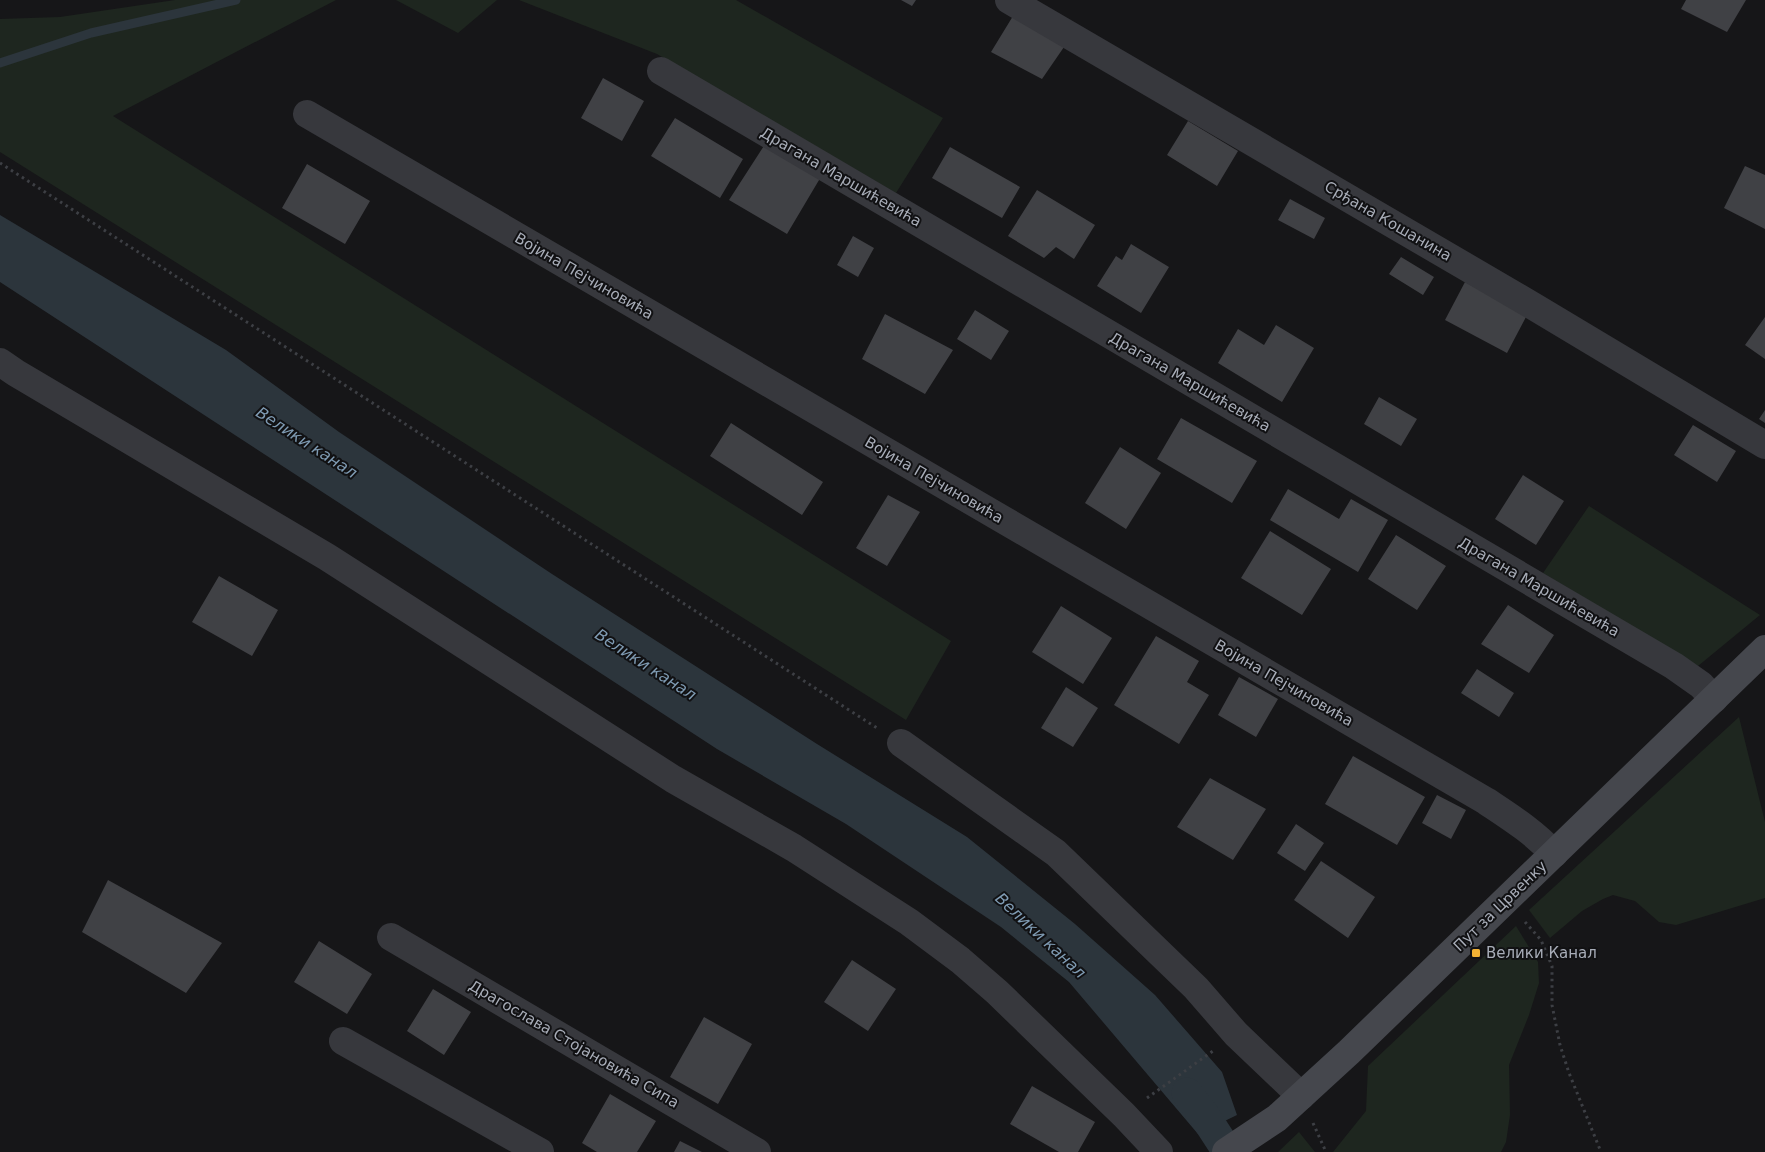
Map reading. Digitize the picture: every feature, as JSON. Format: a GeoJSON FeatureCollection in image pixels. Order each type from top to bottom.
{"type":"FeatureCollection","features":[{"type":"Feature","properties":{"kind":"street","name":"Срђана Кошанина"},"geometry":{"type":"LineString","coordinates":[[1008,0],[1516,296],[1765,445]]}},
{"type":"Feature","properties":{"kind":"street","name":"Драгана Маршићевића"},"geometry":{"type":"LineString","coordinates":[[661,71],[1674,666],[1701,685],[1714,699]]}},
{"type":"Feature","properties":{"kind":"street","name":"Војина Пејчиновића"},"geometry":{"type":"LineString","coordinates":[[307,114],[1486,801],[1519,822],[1542,840],[1554,854]]}},
{"type":"Feature","properties":{"kind":"street"},"geometry":{"type":"LineString","coordinates":[[5,374],[327,557],[673,779],[794,848],[909,922],[960,960],[997,992],[1159,1152]]}},
{"type":"Feature","properties":{"kind":"street","name":"Пут за Црвенку"},"geometry":{"type":"LineString","coordinates":[[1226,1152],[1277,1118],[1356,1046],[1765,649]]}},
{"type":"Feature","properties":{"kind":"street"},"geometry":{"type":"LineString","coordinates":[[901,743],[1056,853],[1196,988],[1236,1034],[1301,1096]]}},
{"type":"Feature","properties":{"kind":"street","name":"Драгослава Стојановића Сипа"},"geometry":{"type":"LineString","coordinates":[[391,937],[757,1152]]}},
{"type":"Feature","properties":{"kind":"street"},"geometry":{"type":"LineString","coordinates":[[343,1042],[540,1152]]}},
{"type":"Feature","properties":{"kind":"path"},"geometry":{"type":"LineString","coordinates":[[0,163],[901,743]]}},
{"type":"Feature","properties":{"kind":"path"},"geometry":{"type":"LineString","coordinates":[[1506,902],[1541,940],[1552,966],[1552,1005],[1560,1045],[1569,1073],[1601,1152]]}},
{"type":"Feature","properties":{"kind":"path"},"geometry":{"type":"LineString","coordinates":[[1144,1100],[1215,1050]]}},
{"type":"Feature","properties":{"kind":"shaded area"},"geometry":{"type":"Polygon","coordinates":[[[175,0],[336,0],[113,116],[951,641],[906,720],[0,152],[0,19],[60,17],[175,0]]]}},
{"type":"Feature","properties":{"kind":"shaded area"},"geometry":{"type":"Polygon","coordinates":[[[396,0],[497,0],[458,33],[396,0]]]}},
{"type":"Feature","properties":{"kind":"shaded area"},"geometry":{"type":"Polygon","coordinates":[[[519,0],[736,0],[943,118],[896,193],[657,54],[519,0]]]}},
{"type":"Feature","properties":{"kind":"shaded area"},"geometry":{"type":"Polygon","coordinates":[[[1589,506],[1760,615],[1698,666],[1543,573],[1589,506]]]}},
{"type":"Feature","properties":{"kind":"shaded area"},"geometry":{"type":"Polygon","coordinates":[[[1739,717],[1765,822],[1765,898],[1676,925],[1659,922],[1635,901],[1613,895],[1582,911],[1550,938],[1529,910],[1739,717]]]}},
{"type":"Feature","properties":{"kind":"shaded area"},"geometry":{"type":"Polygon","coordinates":[[[1516,926],[1538,962],[1539,983],[1529,1015],[1509,1065],[1510,1115],[1506,1142],[1501,1152],[1333,1152],[1366,1111],[1368,1066],[1516,926]]]}},
{"type":"Feature","properties":{"kind":"shaded area"},"geometry":{"type":"Polygon","coordinates":[[[1299,1132],[1315,1152],[1278,1152],[1299,1132]]]}},
{"type":"Feature","properties":{"kind":"water"},"geometry":{"type":"Polygon","coordinates":[[[0,215],[226,350],[339,432],[552,574],[817,744],[967,837],[1075,924],[1155,995],[1222,1072],[1237,1115],[1198,1134],[1069,982],[1001,927],[846,824],[717,749],[0,282],[0,215]]]}},
{"type":"Feature","properties":{"kind":"building"},"geometry":{"type":"Polygon","coordinates":[[[901,0],[916,0],[912,6],[901,0]]]}},
{"type":"Feature","properties":{"kind":"building"},"geometry":{"type":"Polygon","coordinates":[[[1686,0],[1746,0],[1727,32],[1681,9],[1686,0]]]}},
{"type":"Feature","properties":{"kind":"building"},"geometry":{"type":"Polygon","coordinates":[[[1013,16],[1064,47],[1042,79],[991,52],[1013,16]]]}},
{"type":"Feature","properties":{"kind":"building"},"geometry":{"type":"Polygon","coordinates":[[[603,78],[644,101],[622,141],[581,118],[603,78]]]}},
{"type":"Feature","properties":{"kind":"building"},"geometry":{"type":"Polygon","coordinates":[[[675,118],[743,159],[720,198],[651,156],[675,118]]]}},
{"type":"Feature","properties":{"kind":"building"},"geometry":{"type":"Polygon","coordinates":[[[1188,121],[1238,151],[1217,186],[1167,155],[1188,121]]]}},
{"type":"Feature","properties":{"kind":"building"},"geometry":{"type":"Polygon","coordinates":[[[767,141],[822,175],[787,234],[729,200],[767,141]]]}},
{"type":"Feature","properties":{"kind":"building"},"geometry":{"type":"Polygon","coordinates":[[[950,147],[1020,187],[1002,218],[932,178],[950,147]]]}},
{"type":"Feature","properties":{"kind":"building"},"geometry":{"type":"Polygon","coordinates":[[[307,164],[370,201],[345,244],[282,208],[307,164]]]}},
{"type":"Feature","properties":{"kind":"building"},"geometry":{"type":"Polygon","coordinates":[[[1745,166],[1765,175],[1765,229],[1724,208],[1745,166]]]}},
{"type":"Feature","properties":{"kind":"building"},"geometry":{"type":"Polygon","coordinates":[[[1037,190],[1095,225],[1074,259],[1056,247],[1044,258],[1008,236],[1037,190]]]}},
{"type":"Feature","properties":{"kind":"building"},"geometry":{"type":"Polygon","coordinates":[[[1290,199],[1325,218],[1314,239],[1278,220],[1290,199]]]}},
{"type":"Feature","properties":{"kind":"building"},"geometry":{"type":"Polygon","coordinates":[[[853,236],[874,248],[858,277],[837,265],[853,236]]]}},
{"type":"Feature","properties":{"kind":"building"},"geometry":{"type":"Polygon","coordinates":[[[1131,244],[1169,267],[1141,313],[1097,286],[1116,256],[1122,260],[1131,244]]]}},
{"type":"Feature","properties":{"kind":"building"},"geometry":{"type":"Polygon","coordinates":[[[1401,257],[1434,277],[1423,295],[1389,274],[1401,257]]]}},
{"type":"Feature","properties":{"kind":"building"},"geometry":{"type":"Polygon","coordinates":[[[1465,282],[1527,315],[1507,353],[1445,320],[1465,282]]]}},
{"type":"Feature","properties":{"kind":"building"},"geometry":{"type":"Polygon","coordinates":[[[975,310],[1009,331],[991,360],[957,339],[975,310]]]}},
{"type":"Feature","properties":{"kind":"building"},"geometry":{"type":"Polygon","coordinates":[[[885,314],[953,350],[925,394],[862,359],[885,314]]]}},
{"type":"Feature","properties":{"kind":"building"},"geometry":{"type":"Polygon","coordinates":[[[1765,317],[1765,359],[1745,345],[1765,317]]]}},
{"type":"Feature","properties":{"kind":"building"},"geometry":{"type":"Polygon","coordinates":[[[1276,325],[1314,348],[1282,402],[1218,363],[1238,329],[1264,345],[1276,325]]]}},
{"type":"Feature","properties":{"kind":"building"},"geometry":{"type":"Polygon","coordinates":[[[1379,397],[1417,419],[1401,446],[1364,424],[1379,397]]]}},
{"type":"Feature","properties":{"kind":"building"},"geometry":{"type":"Polygon","coordinates":[[[1765,410],[1765,423],[1759,419],[1765,410]]]}},
{"type":"Feature","properties":{"kind":"building"},"geometry":{"type":"Polygon","coordinates":[[[1181,418],[1257,461],[1232,503],[1157,459],[1181,418]]]}},
{"type":"Feature","properties":{"kind":"building"},"geometry":{"type":"Polygon","coordinates":[[[731,423],[823,482],[802,515],[710,456],[731,423]]]}},
{"type":"Feature","properties":{"kind":"building"},"geometry":{"type":"Polygon","coordinates":[[[1693,425],[1736,451],[1717,482],[1674,455],[1693,425]]]}},
{"type":"Feature","properties":{"kind":"building"},"geometry":{"type":"Polygon","coordinates":[[[1120,447],[1161,473],[1126,529],[1085,503],[1120,447]]]}},
{"type":"Feature","properties":{"kind":"building"},"geometry":{"type":"Polygon","coordinates":[[[1523,475],[1564,501],[1536,545],[1495,519],[1523,475]]]}},
{"type":"Feature","properties":{"kind":"building"},"geometry":{"type":"Polygon","coordinates":[[[1288,489],[1339,519],[1351,499],[1388,520],[1358,572],[1270,520],[1288,489]]]}},
{"type":"Feature","properties":{"kind":"building"},"geometry":{"type":"Polygon","coordinates":[[[888,495],[920,512],[887,566],[856,548],[888,495]]]}},
{"type":"Feature","properties":{"kind":"building"},"geometry":{"type":"Polygon","coordinates":[[[1270,531],[1331,569],[1302,615],[1241,578],[1270,531]]]}},
{"type":"Feature","properties":{"kind":"building"},"geometry":{"type":"Polygon","coordinates":[[[1396,535],[1446,566],[1417,610],[1368,579],[1396,535]]]}},
{"type":"Feature","properties":{"kind":"building"},"geometry":{"type":"Polygon","coordinates":[[[219,576],[278,610],[252,656],[192,622],[219,576]]]}},
{"type":"Feature","properties":{"kind":"building"},"geometry":{"type":"Polygon","coordinates":[[[1508,605],[1554,635],[1529,673],[1481,644],[1508,605]]]}},
{"type":"Feature","properties":{"kind":"building"},"geometry":{"type":"Polygon","coordinates":[[[1061,606],[1112,638],[1083,684],[1032,652],[1061,606]]]}},
{"type":"Feature","properties":{"kind":"building"},"geometry":{"type":"Polygon","coordinates":[[[1156,636],[1199,661],[1187,682],[1209,695],[1179,744],[1114,705],[1156,636]]]}},
{"type":"Feature","properties":{"kind":"building"},"geometry":{"type":"Polygon","coordinates":[[[1477,669],[1514,693],[1499,717],[1461,693],[1477,669]]]}},
{"type":"Feature","properties":{"kind":"building"},"geometry":{"type":"Polygon","coordinates":[[[1239,677],[1278,699],[1256,737],[1218,715],[1239,677]]]}},
{"type":"Feature","properties":{"kind":"building"},"geometry":{"type":"Polygon","coordinates":[[[1066,687],[1098,708],[1073,747],[1041,728],[1066,687]]]}},
{"type":"Feature","properties":{"kind":"building"},"geometry":{"type":"Polygon","coordinates":[[[1353,756],[1425,797],[1397,845],[1325,804],[1353,756]]]}},
{"type":"Feature","properties":{"kind":"building"},"geometry":{"type":"Polygon","coordinates":[[[1210,778],[1266,809],[1233,860],[1177,827],[1210,778]]]}},
{"type":"Feature","properties":{"kind":"building"},"geometry":{"type":"Polygon","coordinates":[[[1437,795],[1466,810],[1451,839],[1422,823],[1437,795]]]}},
{"type":"Feature","properties":{"kind":"building"},"geometry":{"type":"Polygon","coordinates":[[[1296,824],[1324,843],[1305,871],[1277,853],[1296,824]]]}},
{"type":"Feature","properties":{"kind":"building"},"geometry":{"type":"Polygon","coordinates":[[[1321,861],[1375,897],[1348,938],[1294,900],[1321,861]]]}},
{"type":"Feature","properties":{"kind":"building"},"geometry":{"type":"Polygon","coordinates":[[[108,880],[222,943],[186,993],[82,932],[108,880]]]}},
{"type":"Feature","properties":{"kind":"building"},"geometry":{"type":"Polygon","coordinates":[[[319,941],[372,974],[347,1014],[294,982],[319,941]]]}},
{"type":"Feature","properties":{"kind":"building"},"geometry":{"type":"Polygon","coordinates":[[[852,960],[896,989],[868,1031],[824,1002],[852,960]]]}},
{"type":"Feature","properties":{"kind":"building"},"geometry":{"type":"Polygon","coordinates":[[[433,989],[471,1012],[444,1055],[407,1031],[433,989]]]}},
{"type":"Feature","properties":{"kind":"building"},"geometry":{"type":"Polygon","coordinates":[[[704,1017],[752,1044],[718,1104],[670,1077],[704,1017]]]}},
{"type":"Feature","properties":{"kind":"building"},"geometry":{"type":"Polygon","coordinates":[[[1032,1086],[1095,1122],[1078,1152],[1059,1152],[1010,1124],[1032,1086]]]}},
{"type":"Feature","properties":{"kind":"building"},"geometry":{"type":"Polygon","coordinates":[[[610,1094],[656,1121],[637,1152],[597,1152],[582,1143],[610,1094]]]}},
{"type":"Feature","properties":{"kind":"building"},"geometry":{"type":"Polygon","coordinates":[[[680,1141],[702,1152],[674,1152],[680,1141]]]}},
{"type":"Feature","properties":{"kind":"waterway"},"geometry":{"type":"LineString","coordinates":[[0,63],[91,33],[236,0]]}},
{"type":"Feature","properties":{"kind":"waterway","name":"Велики канал"},"geometry":{"type":"LineString","coordinates":[[1187,1093],[1228,1152]]}},
{"type":"Feature","properties":{"kind":"place","name":"Велики Канал"},"geometry":{"type":"Point","coordinates":[1476,953]}}]}
